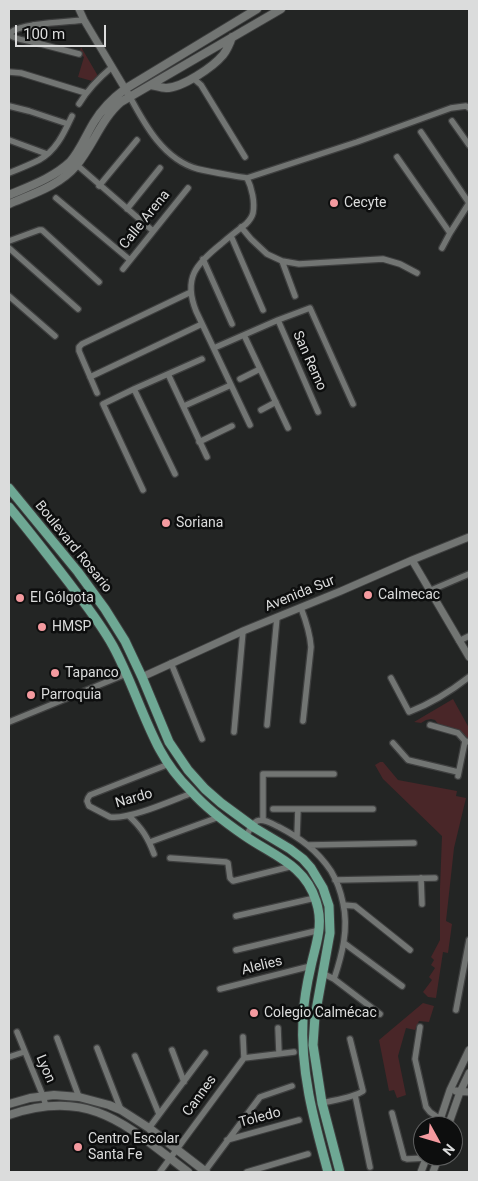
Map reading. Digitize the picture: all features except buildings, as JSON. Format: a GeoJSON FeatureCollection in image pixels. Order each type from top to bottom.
{"type":"FeatureCollection","features":[{"type":"Feature","properties":{"kind":"main road"},"geometry":{"type":"LineString","coordinates":[[9,194],[53,175],[71,161],[94,121],[111,100],[125,88],[257,9]]}},
{"type":"Feature","properties":{"kind":"main road"},"geometry":{"type":"LineString","coordinates":[[9,204],[60,181],[68,174],[77,165],[113,108],[121,102],[282,9]]}},
{"type":"Feature","properties":{"kind":"main road"},"geometry":{"type":"LineString","coordinates":[[151,85],[167,88],[193,78],[212,66],[224,54],[232,38]]}},
{"type":"Feature","properties":{"kind":"main road","name":"Boulevard Rosario"},"geometry":{"type":"LineString","coordinates":[[9,488],[78,572],[105,609],[125,641],[179,758],[205,789],[252,825],[303,859],[323,888],[329,906],[331,928],[315,1016],[313,1045],[322,1103],[340,1172]]}},
{"type":"Feature","properties":{"kind":"main road","name":"Boulevard Rosario"},"geometry":{"type":"LineString","coordinates":[[9,507],[99,622],[114,647],[160,750],[169,764],[192,793],[219,817],[246,837],[293,866],[306,880],[311,888],[319,912],[320,930]]}},
{"type":"Feature","properties":{"kind":"main road"},"geometry":{"type":"LineString","coordinates":[[94,616],[105,609]]}},
{"type":"Feature","properties":{"kind":"main road"},"geometry":{"type":"LineString","coordinates":[[320,930],[311,966],[303,1014],[304,1057],[313,1117],[328,1172]]}},
{"type":"Feature","properties":{"kind":"main road"},"geometry":{"type":"LineString","coordinates":[[9,1104],[24,1099],[60,1095],[79,1097],[109,1105],[121,1110],[149,1128],[205,1172]]}},
{"type":"Feature","properties":{"kind":"main road"},"geometry":{"type":"LineString","coordinates":[[9,1115],[24,1110],[60,1105],[95,1111],[124,1124],[188,1172]]}},
{"type":"Feature","properties":{"kind":"street"},"geometry":{"type":"LineString","coordinates":[[79,9],[145,124],[161,145],[180,162],[195,169],[247,178],[357,142],[451,108],[466,106],[469,108]]}},
{"type":"Feature","properties":{"kind":"street"},"geometry":{"type":"LineString","coordinates":[[79,54],[12,38],[10,33],[13,30],[33,25],[84,20]]}},
{"type":"Feature","properties":{"kind":"street"},"geometry":{"type":"LineString","coordinates":[[32,42],[33,25]]}},
{"type":"Feature","properties":{"kind":"street"},"geometry":{"type":"LineString","coordinates":[[79,104],[99,78],[112,67]]}},
{"type":"Feature","properties":{"kind":"street"},"geometry":{"type":"LineString","coordinates":[[9,72],[21,73],[86,93]]}},
{"type":"Feature","properties":{"kind":"street"},"geometry":{"type":"LineString","coordinates":[[201,72],[201,85]]}},
{"type":"Feature","properties":{"kind":"street"},"geometry":{"type":"LineString","coordinates":[[193,78],[201,85],[245,157]]}},
{"type":"Feature","properties":{"kind":"street"},"geometry":{"type":"LineString","coordinates":[[9,106],[24,109],[68,124]]}},
{"type":"Feature","properties":{"kind":"street"},"geometry":{"type":"LineString","coordinates":[[9,173],[40,160],[47,154],[59,142],[72,116]]}},
{"type":"Feature","properties":{"kind":"street"},"geometry":{"type":"LineString","coordinates":[[452,121],[469,145]]}},
{"type":"Feature","properties":{"kind":"street"},"geometry":{"type":"LineString","coordinates":[[420,132],[469,203],[442,248]]}},
{"type":"Feature","properties":{"kind":"street"},"geometry":{"type":"LineString","coordinates":[[9,140],[47,154]]}},
{"type":"Feature","properties":{"kind":"street"},"geometry":{"type":"LineString","coordinates":[[99,186],[137,140]]}},
{"type":"Feature","properties":{"kind":"street"},"geometry":{"type":"LineString","coordinates":[[397,157],[450,233]]}},
{"type":"Feature","properties":{"kind":"street"},"geometry":{"type":"LineString","coordinates":[[77,165],[153,231]]}},
{"type":"Feature","properties":{"kind":"street"},"geometry":{"type":"LineString","coordinates":[[127,209],[160,168]]}},
{"type":"Feature","properties":{"kind":"street"},"geometry":{"type":"LineString","coordinates":[[247,178],[252,188],[253,212],[251,218],[203,259],[194,274],[190,292],[202,324],[250,426]]}},
{"type":"Feature","properties":{"kind":"street","name":"Calle Arena"},"geometry":{"type":"LineString","coordinates":[[123,269],[188,188]]}},
{"type":"Feature","properties":{"kind":"street"},"geometry":{"type":"LineString","coordinates":[[56,198],[130,260]]}},
{"type":"Feature","properties":{"kind":"street"},"geometry":{"type":"LineString","coordinates":[[242,227],[251,239],[267,254],[282,262],[299,264],[383,259],[400,264],[417,273]]}},
{"type":"Feature","properties":{"kind":"street"},"geometry":{"type":"LineString","coordinates":[[9,241],[42,230],[99,282]]}},
{"type":"Feature","properties":{"kind":"street"},"geometry":{"type":"LineString","coordinates":[[231,236],[263,310]]}},
{"type":"Feature","properties":{"kind":"street"},"geometry":{"type":"LineString","coordinates":[[9,248],[78,309]]}},
{"type":"Feature","properties":{"kind":"street"},"geometry":{"type":"LineString","coordinates":[[203,259],[232,324]]}},
{"type":"Feature","properties":{"kind":"street"},"geometry":{"type":"LineString","coordinates":[[282,262],[296,296]]}},
{"type":"Feature","properties":{"kind":"street"},"geometry":{"type":"LineString","coordinates":[[97,393],[79,352],[79,347],[190,292]]}},
{"type":"Feature","properties":{"kind":"street"},"geometry":{"type":"LineString","coordinates":[[9,296],[55,336]]}},
{"type":"Feature","properties":{"kind":"street"},"geometry":{"type":"LineString","coordinates":[[214,348],[310,308],[353,404]]}},
{"type":"Feature","properties":{"kind":"street","name":"San Remo"},"geometry":{"type":"LineString","coordinates":[[278,320],[318,412]]}},
{"type":"Feature","properties":{"kind":"street"},"geometry":{"type":"LineString","coordinates":[[90,377],[202,324]]}},
{"type":"Feature","properties":{"kind":"street"},"geometry":{"type":"LineString","coordinates":[[244,336],[288,428]]}},
{"type":"Feature","properties":{"kind":"street"},"geometry":{"type":"LineString","coordinates":[[143,490],[103,404],[202,359]]}},
{"type":"Feature","properties":{"kind":"street"},"geometry":{"type":"LineString","coordinates":[[240,379],[260,369]]}},
{"type":"Feature","properties":{"kind":"street"},"geometry":{"type":"LineString","coordinates":[[168,374],[207,457]]}},
{"type":"Feature","properties":{"kind":"street"},"geometry":{"type":"LineString","coordinates":[[184,406],[231,385]]}},
{"type":"Feature","properties":{"kind":"street"},"geometry":{"type":"LineString","coordinates":[[134,389],[176,474]]}},
{"type":"Feature","properties":{"kind":"street"},"geometry":{"type":"LineString","coordinates":[[261,410],[276,402]]}},
{"type":"Feature","properties":{"kind":"street"},"geometry":{"type":"LineString","coordinates":[[199,442],[232,426]]}},
{"type":"Feature","properties":{"kind":"street","name":"Avenida Sur"},"geometry":{"type":"LineString","coordinates":[[142,677],[243,631],[469,537]]}},
{"type":"Feature","properties":{"kind":"street"},"geometry":{"type":"LineString","coordinates":[[412,560],[469,658]]}},
{"type":"Feature","properties":{"kind":"street"},"geometry":{"type":"LineString","coordinates":[[429,591],[469,574]]}},
{"type":"Feature","properties":{"kind":"street"},"geometry":{"type":"LineString","coordinates":[[301,608],[308,627],[311,647],[303,721]]}},
{"type":"Feature","properties":{"kind":"street"},"geometry":{"type":"LineString","coordinates":[[267,725],[278,617]]}},
{"type":"Feature","properties":{"kind":"street"},"geometry":{"type":"LineString","coordinates":[[234,732],[243,631]]}},
{"type":"Feature","properties":{"kind":"street"},"geometry":{"type":"LineString","coordinates":[[459,641],[469,636]]}},
{"type":"Feature","properties":{"kind":"street"},"geometry":{"type":"LineString","coordinates":[[171,663],[202,739]]}},
{"type":"Feature","properties":{"kind":"street"},"geometry":{"type":"LineString","coordinates":[[9,722],[126,674]]}},
{"type":"Feature","properties":{"kind":"street"},"geometry":{"type":"LineString","coordinates":[[391,678],[409,712],[449,692],[469,677]]}},
{"type":"Feature","properties":{"kind":"street"},"geometry":{"type":"LineString","coordinates":[[393,743],[408,760],[458,774],[467,742],[458,733],[430,726]]}},
{"type":"Feature","properties":{"kind":"street","name":"Nardo"},"geometry":{"type":"LineString","coordinates":[[169,764],[90,795],[87,801],[89,806],[113,818],[129,816],[192,793]]}},
{"type":"Feature","properties":{"kind":"street"},"geometry":{"type":"LineString","coordinates":[[264,820],[263,774],[334,774]]}},
{"type":"Feature","properties":{"kind":"street"},"geometry":{"type":"LineString","coordinates":[[273,808],[372,809]]}},
{"type":"Feature","properties":{"kind":"street"},"geometry":{"type":"LineString","coordinates":[[297,836],[298,809]]}},
{"type":"Feature","properties":{"kind":"street"},"geometry":{"type":"LineString","coordinates":[[129,816],[143,830],[154,854]]}},
{"type":"Feature","properties":{"kind":"street"},"geometry":{"type":"LineString","coordinates":[[150,842],[219,817]]}},
{"type":"Feature","properties":{"kind":"street"},"geometry":{"type":"LineString","coordinates":[[246,837],[252,825],[257,821],[264,820],[297,836],[309,845],[331,872],[344,905],[345,927],[344,943],[334,979]]}},
{"type":"Feature","properties":{"kind":"street"},"geometry":{"type":"LineString","coordinates":[[309,845],[414,843]]}},
{"type":"Feature","properties":{"kind":"street"},"geometry":{"type":"LineString","coordinates":[[170,858],[226,862],[228,863],[230,878],[233,881],[293,866]]}},
{"type":"Feature","properties":{"kind":"street"},"geometry":{"type":"LineString","coordinates":[[421,878],[422,904]]}},
{"type":"Feature","properties":{"kind":"street"},"geometry":{"type":"LineString","coordinates":[[335,880],[435,878]]}},
{"type":"Feature","properties":{"kind":"street"},"geometry":{"type":"LineString","coordinates":[[236,916],[315,898]]}},
{"type":"Feature","properties":{"kind":"street"},"geometry":{"type":"LineString","coordinates":[[344,905],[355,906],[410,950]]}},
{"type":"Feature","properties":{"kind":"street"},"geometry":{"type":"LineString","coordinates":[[236,950],[320,930]]}},
{"type":"Feature","properties":{"kind":"street"},"geometry":{"type":"LineString","coordinates":[[456,1010],[469,940]]}},
{"type":"Feature","properties":{"kind":"street"},"geometry":{"type":"LineString","coordinates":[[344,943],[402,986]]}},
{"type":"Feature","properties":{"kind":"street","name":"Alelies"},"geometry":{"type":"LineString","coordinates":[[220,989],[311,966]]}},
{"type":"Feature","properties":{"kind":"street"},"geometry":{"type":"LineString","coordinates":[[322,973],[334,979],[380,1014]]}},
{"type":"Feature","properties":{"kind":"street"},"geometry":{"type":"LineString","coordinates":[[420,1027],[415,1059],[426,1107],[434,1116]]}},
{"type":"Feature","properties":{"kind":"street"},"geometry":{"type":"LineString","coordinates":[[278,1028],[279,1053]]}},
{"type":"Feature","properties":{"kind":"street","name":"Lyon"},"geometry":{"type":"LineString","coordinates":[[17,1032],[46,1106]]}},
{"type":"Feature","properties":{"kind":"street"},"geometry":{"type":"LineString","coordinates":[[243,1037],[244,1058],[294,1052]]}},
{"type":"Feature","properties":{"kind":"street"},"geometry":{"type":"LineString","coordinates":[[56,1038],[79,1097]]}},
{"type":"Feature","properties":{"kind":"street"},"geometry":{"type":"LineString","coordinates":[[322,1103],[362,1093],[363,1090],[350,1039]]}},
{"type":"Feature","properties":{"kind":"street"},"geometry":{"type":"LineString","coordinates":[[97,1048],[121,1110]]}},
{"type":"Feature","properties":{"kind":"street"},"geometry":{"type":"LineString","coordinates":[[172,1050],[184,1082]]}},
{"type":"Feature","properties":{"kind":"street"},"geometry":{"type":"LineString","coordinates":[[441,1116],[450,1090],[469,1050]]}},
{"type":"Feature","properties":{"kind":"street","name":"Lyon"},"geometry":{"type":"LineString","coordinates":[[9,1057],[24,1052]]}},
{"type":"Feature","properties":{"kind":"street"},"geometry":{"type":"LineString","coordinates":[[149,1128],[205,1054]]}},
{"type":"Feature","properties":{"kind":"street"},"geometry":{"type":"LineString","coordinates":[[136,1056],[159,1114]]}},
{"type":"Feature","properties":{"kind":"street","name":"Cannes"},"geometry":{"type":"LineString","coordinates":[[160,1172],[244,1058]]}},
{"type":"Feature","properties":{"kind":"street"},"geometry":{"type":"LineString","coordinates":[[452,1116],[469,1073]]}},
{"type":"Feature","properties":{"kind":"street"},"geometry":{"type":"LineString","coordinates":[[205,1172],[260,1096],[292,1086]]}},
{"type":"Feature","properties":{"kind":"street"},"geometry":{"type":"LineString","coordinates":[[450,1090],[469,1092]]}},
{"type":"Feature","properties":{"kind":"street"},"geometry":{"type":"LineString","coordinates":[[355,1095],[370,1167]]}},
{"type":"Feature","properties":{"kind":"street"},"geometry":{"type":"LineString","coordinates":[[392,1113],[405,1158],[413,1158]]}},
{"type":"Feature","properties":{"kind":"street","name":"Toledo"},"geometry":{"type":"LineString","coordinates":[[227,1140],[299,1120]]}},
{"type":"Feature","properties":{"kind":"street"},"geometry":{"type":"LineString","coordinates":[[246,1172],[268,1169],[308,1154]]}},
{"type":"Feature","properties":{"kind":"shaded area"},"geometry":{"type":"Polygon","coordinates":[[[81,47],[98,76],[92,81],[78,77],[84,57],[79,54],[81,47]]]}},
{"type":"Feature","properties":{"kind":"shaded area"},"geometry":{"type":"Polygon","coordinates":[[[453,699],[469,728],[469,742],[461,732],[438,724],[435,720],[426,720],[421,723],[414,722],[453,699]]]}},
{"type":"Feature","properties":{"kind":"shaded area"},"geometry":{"type":"Polygon","coordinates":[[[383,762],[398,780],[457,791],[456,796],[466,798],[454,848],[446,921],[452,924],[448,953],[443,952],[436,998],[428,997],[423,992],[432,980],[429,977],[435,968],[431,965],[434,960],[431,957],[440,940],[442,836],[383,779],[375,765],[383,762]]]}},
{"type":"Feature","properties":{"kind":"shaded area"},"geometry":{"type":"Polygon","coordinates":[[[423,1003],[434,1006],[429,1022],[419,1021],[415,1030],[406,1028],[398,1056],[406,1095],[397,1098],[394,1090],[389,1091],[379,1040],[423,1003]]]}},
{"type":"Feature","properties":{"kind":"place","name":"Cecyte"},"geometry":{"type":"Point","coordinates":[334,203]}},
{"type":"Feature","properties":{"kind":"place","name":"Soriana"},"geometry":{"type":"Point","coordinates":[166,523]}},
{"type":"Feature","properties":{"kind":"place","name":"Calmecac"},"geometry":{"type":"Point","coordinates":[368,595]}},
{"type":"Feature","properties":{"kind":"place","name":"El Gólgota"},"geometry":{"type":"Point","coordinates":[20,598]}},
{"type":"Feature","properties":{"kind":"place","name":"HMSP"},"geometry":{"type":"Point","coordinates":[42,627]}},
{"type":"Feature","properties":{"kind":"place","name":"Tapanco"},"geometry":{"type":"Point","coordinates":[55,673]}},
{"type":"Feature","properties":{"kind":"place","name":"Parroquia"},"geometry":{"type":"Point","coordinates":[31,695]}},
{"type":"Feature","properties":{"kind":"place","name":"Colegio Calmécac"},"geometry":{"type":"Point","coordinates":[254,1013]}},
{"type":"Feature","properties":{"kind":"place","name":"Centro Escolar Santa Fe"},"geometry":{"type":"Point","coordinates":[78,1147]}}]}
